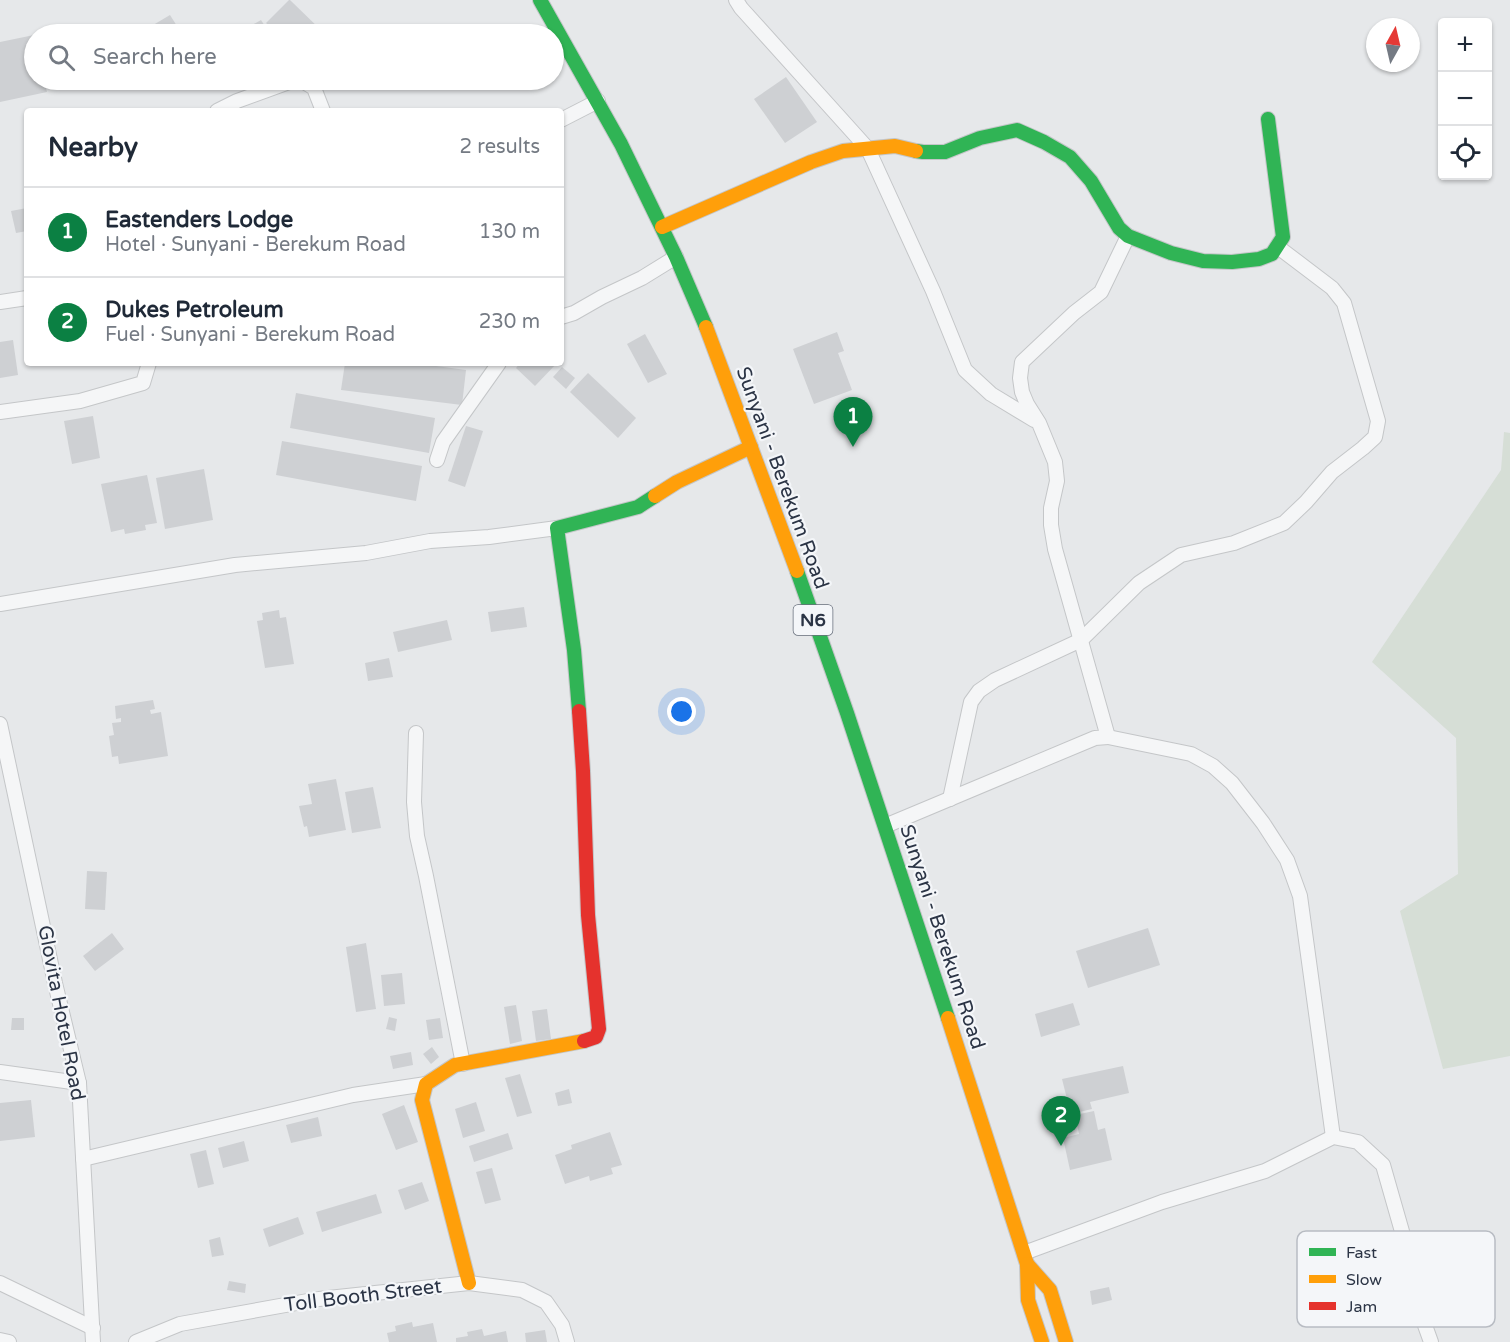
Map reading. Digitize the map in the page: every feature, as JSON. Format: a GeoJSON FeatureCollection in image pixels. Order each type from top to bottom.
{"type":"FeatureCollection","features":[{"type":"Feature","properties":{"kind":"street","name":"Sunyani - Berekum Road"},"geometry":{"type":"LineString","coordinates":[[540,0],[554,24]]}},
{"type":"Feature","properties":{"kind":"street"},"geometry":{"type":"LineString","coordinates":[[741,3],[868,149],[933,291],[965,370],[991,394],[1039,423]]}},
{"type":"Feature","properties":{"kind":"street","name":"Sunyani - Berekum Road"},"geometry":{"type":"LineString","coordinates":[[564,42],[621,144],[676,257],[710,337],[751,447],[847,713],[885,826],[1025,1259],[1028,1300],[1042,1342]]}},
{"type":"Feature","properties":{"kind":"street"},"geometry":{"type":"LineString","coordinates":[[223,108],[267,90]]}},
{"type":"Feature","properties":{"kind":"street"},"geometry":{"type":"LineString","coordinates":[[315,90],[322,108]]}},
{"type":"Feature","properties":{"kind":"street"},"geometry":{"type":"LineString","coordinates":[[564,118],[598,101]]}},
{"type":"Feature","properties":{"kind":"street"},"geometry":{"type":"LineString","coordinates":[[662,227],[812,162],[843,151],[895,146],[923,152],[945,152],[980,138],[1017,130],[1070,157],[1091,181],[1119,228],[1128,236],[1171,253],[1203,261],[1232,262],[1259,259],[1272,254],[1283,237],[1268,119]]}},
{"type":"Feature","properties":{"kind":"street"},"geometry":{"type":"LineString","coordinates":[[1108,737],[1054,541],[1051,508],[1057,481],[1055,462],[1039,423],[1022,392],[1020,378],[1022,362],[1074,313],[1101,292],[1128,236]]}},
{"type":"Feature","properties":{"kind":"street"},"geometry":{"type":"LineString","coordinates":[[950,799],[972,702],[979,691],[995,680],[1081,640],[1139,583],[1181,555],[1234,543],[1284,523],[1332,472],[1376,437],[1378,421],[1344,303],[1332,288],[1278,247]]}},
{"type":"Feature","properties":{"kind":"street"},"geometry":{"type":"LineString","coordinates":[[564,317],[642,278],[676,257]]}},
{"type":"Feature","properties":{"kind":"street"},"geometry":{"type":"LineString","coordinates":[[0,302],[24,298]]}},
{"type":"Feature","properties":{"kind":"street"},"geometry":{"type":"LineString","coordinates":[[0,412],[80,401],[143,383],[148,366]]}},
{"type":"Feature","properties":{"kind":"street"},"geometry":{"type":"LineString","coordinates":[[437,460],[443,442],[497,366]]}},
{"type":"Feature","properties":{"kind":"street"},"geometry":{"type":"LineString","coordinates":[[0,604],[235,565],[366,553],[430,541],[489,537],[557,528],[638,507],[677,482],[751,447]]}},
{"type":"Feature","properties":{"kind":"street"},"geometry":{"type":"LineString","coordinates":[[83,1159],[353,1095],[426,1084],[455,1065],[596,1037],[599,1029],[588,915],[583,771],[574,650],[557,528]]}},
{"type":"Feature","properties":{"kind":"street","name":"Glovita Hotel Road"},"geometry":{"type":"LineString","coordinates":[[0,724],[55,983],[79,1083],[93,1342]]}},
{"type":"Feature","properties":{"kind":"street"},"geometry":{"type":"LineString","coordinates":[[416,733],[414,802],[417,836],[463,1064]]}},
{"type":"Feature","properties":{"kind":"street"},"geometry":{"type":"LineString","coordinates":[[885,826],[1095,738],[1108,737],[1191,754],[1213,766],[1232,783],[1263,823],[1287,860],[1300,896],[1333,1137]]}},
{"type":"Feature","properties":{"kind":"street"},"geometry":{"type":"LineString","coordinates":[[0,1072],[79,1083]]}},
{"type":"Feature","properties":{"kind":"street"},"geometry":{"type":"LineString","coordinates":[[426,1084],[422,1100],[469,1282]]}},
{"type":"Feature","properties":{"kind":"street"},"geometry":{"type":"LineString","coordinates":[[1025,1259],[1162,1203],[1265,1171],[1333,1137],[1358,1142],[1383,1165],[1402,1231]]}},
{"type":"Feature","properties":{"kind":"street","name":"Sunyani - Berekum Road"},"geometry":{"type":"LineString","coordinates":[[1025,1259],[1050,1290],[1066,1342]]}},
{"type":"Feature","properties":{"kind":"street","name":"Toll Booth Street"},"geometry":{"type":"LineString","coordinates":[[136,1342],[180,1324],[319,1299],[469,1282],[522,1290],[546,1302],[562,1325],[567,1342]]}},
{"type":"Feature","properties":{"kind":"street"},"geometry":{"type":"LineString","coordinates":[[0,1283],[93,1328]]}},
{"type":"Feature","properties":{"kind":"street"},"geometry":{"type":"LineString","coordinates":[[1426,1327],[1431,1342]]}},
{"type":"Feature","properties":{"kind":"street"},"geometry":{"type":"LineString","coordinates":[[0,1340],[9,1342]]}},
{"type":"Feature","properties":{"kind":"shaded area"},"geometry":{"type":"Polygon","coordinates":[[[1504,432],[1510,433],[1510,1056],[1443,1069],[1400,911],[1458,874],[1456,738],[1372,662],[1501,470],[1504,432]]]}},
{"type":"Feature","properties":{"kind":"building"},"geometry":{"type":"Polygon","coordinates":[[[290,0],[315,24],[267,24],[290,0]]]}},
{"type":"Feature","properties":{"kind":"building"},"geometry":{"type":"Polygon","coordinates":[[[170,15],[176,24],[155,24],[170,15]]]}},
{"type":"Feature","properties":{"kind":"building"},"geometry":{"type":"Polygon","coordinates":[[[24,37],[24,90],[46,90],[47,92],[0,102],[0,42],[24,37]]]}},
{"type":"Feature","properties":{"kind":"building"},"geometry":{"type":"Polygon","coordinates":[[[786,77],[817,122],[785,143],[754,99],[786,77]]]}},
{"type":"Feature","properties":{"kind":"building"},"geometry":{"type":"Polygon","coordinates":[[[24,209],[24,232],[16,233],[11,211],[24,209]]]}},
{"type":"Feature","properties":{"kind":"building"},"geometry":{"type":"Polygon","coordinates":[[[837,332],[844,351],[838,353],[852,390],[814,404],[793,349],[837,332]]]}},
{"type":"Feature","properties":{"kind":"building"},"geometry":{"type":"Polygon","coordinates":[[[645,334],[667,374],[648,383],[627,344],[645,334]]]}},
{"type":"Feature","properties":{"kind":"building"},"geometry":{"type":"Polygon","coordinates":[[[13,340],[18,375],[0,378],[0,342],[13,340]]]}},
{"type":"Feature","properties":{"kind":"building"},"geometry":{"type":"Polygon","coordinates":[[[345,366],[436,366],[466,370],[462,405],[341,390],[345,366]]]}},
{"type":"Feature","properties":{"kind":"building"},"geometry":{"type":"Polygon","coordinates":[[[518,366],[554,366],[535,386],[516,368],[518,366]]]}},
{"type":"Feature","properties":{"kind":"building"},"geometry":{"type":"Polygon","coordinates":[[[562,367],[575,378],[566,389],[553,377],[562,367]]]}},
{"type":"Feature","properties":{"kind":"building"},"geometry":{"type":"Polygon","coordinates":[[[588,373],[636,418],[618,438],[570,392],[588,373]]]}},
{"type":"Feature","properties":{"kind":"building"},"geometry":{"type":"Polygon","coordinates":[[[296,393],[435,418],[429,453],[290,428],[296,393]]]}},
{"type":"Feature","properties":{"kind":"building"},"geometry":{"type":"Polygon","coordinates":[[[93,416],[100,458],[72,464],[64,421],[93,416]]]}},
{"type":"Feature","properties":{"kind":"building"},"geometry":{"type":"Polygon","coordinates":[[[466,426],[483,431],[465,487],[448,481],[466,426]]]}},
{"type":"Feature","properties":{"kind":"building"},"geometry":{"type":"Polygon","coordinates":[[[282,441],[422,466],[416,501],[276,475],[282,441]]]}},
{"type":"Feature","properties":{"kind":"building"},"geometry":{"type":"Polygon","coordinates":[[[204,469],[213,520],[165,529],[156,478],[204,469]]]}},
{"type":"Feature","properties":{"kind":"building"},"geometry":{"type":"Polygon","coordinates":[[[147,475],[157,523],[145,525],[146,530],[125,534],[124,529],[111,532],[101,484],[147,475]]]}},
{"type":"Feature","properties":{"kind":"building"},"geometry":{"type":"Polygon","coordinates":[[[524,607],[527,627],[491,632],[488,612],[524,607]]]}},
{"type":"Feature","properties":{"kind":"building"},"geometry":{"type":"Polygon","coordinates":[[[279,610],[280,618],[286,617],[294,664],[265,668],[257,621],[263,620],[262,613],[279,610]]]}},
{"type":"Feature","properties":{"kind":"building"},"geometry":{"type":"Polygon","coordinates":[[[447,620],[452,640],[398,652],[393,632],[447,620]]]}},
{"type":"Feature","properties":{"kind":"building"},"geometry":{"type":"Polygon","coordinates":[[[389,658],[393,677],[368,681],[365,663],[389,658]]]}},
{"type":"Feature","properties":{"kind":"building"},"geometry":{"type":"Polygon","coordinates":[[[153,700],[155,709],[150,710],[151,714],[161,712],[168,756],[119,764],[118,756],[112,757],[109,736],[114,735],[112,723],[121,722],[121,718],[116,719],[115,706],[153,700]]]}},
{"type":"Feature","properties":{"kind":"building"},"geometry":{"type":"Polygon","coordinates":[[[336,779],[346,830],[309,837],[299,806],[312,804],[308,784],[336,779]]]}},
{"type":"Feature","properties":{"kind":"building"},"geometry":{"type":"Polygon","coordinates":[[[373,787],[381,828],[352,833],[345,792],[373,787]]]}},
{"type":"Feature","properties":{"kind":"building"},"geometry":{"type":"Polygon","coordinates":[[[87,871],[107,872],[105,910],[85,909],[87,871]]]}},
{"type":"Feature","properties":{"kind":"building"},"geometry":{"type":"Polygon","coordinates":[[[1148,928],[1160,965],[1088,988],[1076,951],[1148,928]]]}},
{"type":"Feature","properties":{"kind":"building"},"geometry":{"type":"Polygon","coordinates":[[[112,933],[124,949],[95,971],[83,956],[112,933]]]}},
{"type":"Feature","properties":{"kind":"building"},"geometry":{"type":"Polygon","coordinates":[[[366,943],[376,1009],[356,1012],[346,947],[366,943]]]}},
{"type":"Feature","properties":{"kind":"building"},"geometry":{"type":"Polygon","coordinates":[[[402,973],[405,1004],[384,1006],[381,975],[402,973]]]}},
{"type":"Feature","properties":{"kind":"building"},"geometry":{"type":"Polygon","coordinates":[[[1073,1003],[1080,1025],[1041,1037],[1035,1014],[1073,1003]]]}},
{"type":"Feature","properties":{"kind":"building"},"geometry":{"type":"Polygon","coordinates":[[[516,1005],[522,1041],[510,1044],[504,1007],[516,1005]]]}},
{"type":"Feature","properties":{"kind":"building"},"geometry":{"type":"Polygon","coordinates":[[[547,1009],[551,1039],[536,1041],[532,1011],[547,1009]]]}},
{"type":"Feature","properties":{"kind":"building"},"geometry":{"type":"Polygon","coordinates":[[[389,1017],[397,1019],[395,1031],[386,1029],[389,1017]]]}},
{"type":"Feature","properties":{"kind":"building"},"geometry":{"type":"Polygon","coordinates":[[[12,1018],[24,1018],[24,1030],[11,1030],[12,1018]]]}},
{"type":"Feature","properties":{"kind":"building"},"geometry":{"type":"Polygon","coordinates":[[[440,1018],[443,1038],[429,1040],[426,1020],[440,1018]]]}},
{"type":"Feature","properties":{"kind":"building"},"geometry":{"type":"Polygon","coordinates":[[[432,1047],[439,1057],[431,1064],[423,1054],[432,1047]]]}},
{"type":"Feature","properties":{"kind":"building"},"geometry":{"type":"Polygon","coordinates":[[[411,1052],[413,1065],[393,1069],[390,1056],[411,1052]]]}},
{"type":"Feature","properties":{"kind":"building"},"geometry":{"type":"Polygon","coordinates":[[[1123,1066],[1129,1093],[1090,1102],[1092,1109],[1075,1113],[1074,1106],[1069,1107],[1062,1079],[1123,1066]]]}},
{"type":"Feature","properties":{"kind":"building"},"geometry":{"type":"Polygon","coordinates":[[[520,1074],[532,1113],[517,1117],[505,1078],[520,1074]]]}},
{"type":"Feature","properties":{"kind":"building"},"geometry":{"type":"Polygon","coordinates":[[[569,1089],[572,1103],[558,1106],[555,1093],[569,1089]]]}},
{"type":"Feature","properties":{"kind":"building"},"geometry":{"type":"Polygon","coordinates":[[[31,1100],[35,1137],[0,1141],[0,1103],[31,1100]]]}},
{"type":"Feature","properties":{"kind":"building"},"geometry":{"type":"Polygon","coordinates":[[[476,1102],[485,1131],[463,1138],[455,1109],[476,1102]]]}},
{"type":"Feature","properties":{"kind":"building"},"geometry":{"type":"Polygon","coordinates":[[[404,1105],[418,1142],[396,1150],[382,1114],[404,1105]]]}},
{"type":"Feature","properties":{"kind":"building"},"geometry":{"type":"Polygon","coordinates":[[[1094,1111],[1098,1130],[1105,1128],[1112,1160],[1070,1170],[1063,1138],[1079,1134],[1075,1115],[1094,1111]]]}},
{"type":"Feature","properties":{"kind":"building"},"geometry":{"type":"Polygon","coordinates":[[[318,1117],[322,1136],[291,1143],[286,1125],[318,1117]]]}},
{"type":"Feature","properties":{"kind":"building"},"geometry":{"type":"Polygon","coordinates":[[[610,1132],[622,1165],[611,1168],[613,1174],[590,1181],[589,1176],[565,1184],[555,1155],[572,1149],[571,1145],[610,1132]]]}},
{"type":"Feature","properties":{"kind":"building"},"geometry":{"type":"Polygon","coordinates":[[[508,1133],[513,1149],[474,1162],[469,1146],[508,1133]]]}},
{"type":"Feature","properties":{"kind":"building"},"geometry":{"type":"Polygon","coordinates":[[[244,1141],[249,1161],[223,1168],[218,1148],[244,1141]]]}},
{"type":"Feature","properties":{"kind":"building"},"geometry":{"type":"Polygon","coordinates":[[[206,1150],[214,1184],[198,1188],[190,1154],[206,1150]]]}},
{"type":"Feature","properties":{"kind":"building"},"geometry":{"type":"Polygon","coordinates":[[[492,1168],[501,1200],[485,1204],[476,1172],[492,1168]]]}},
{"type":"Feature","properties":{"kind":"building"},"geometry":{"type":"Polygon","coordinates":[[[422,1182],[429,1201],[405,1210],[398,1190],[422,1182]]]}},
{"type":"Feature","properties":{"kind":"building"},"geometry":{"type":"Polygon","coordinates":[[[376,1194],[382,1213],[322,1232],[316,1212],[376,1194]]]}},
{"type":"Feature","properties":{"kind":"building"},"geometry":{"type":"Polygon","coordinates":[[[298,1217],[304,1234],[269,1247],[263,1229],[298,1217]]]}},
{"type":"Feature","properties":{"kind":"building"},"geometry":{"type":"Polygon","coordinates":[[[220,1237],[224,1255],[212,1257],[209,1240],[220,1237]]]}},
{"type":"Feature","properties":{"kind":"building"},"geometry":{"type":"Polygon","coordinates":[[[229,1281],[246,1284],[245,1293],[227,1290],[229,1281]]]}},
{"type":"Feature","properties":{"kind":"building"},"geometry":{"type":"Polygon","coordinates":[[[1109,1287],[1112,1300],[1092,1305],[1090,1291],[1109,1287]]]}},
{"type":"Feature","properties":{"kind":"building"},"geometry":{"type":"Polygon","coordinates":[[[412,1322],[413,1327],[433,1323],[437,1342],[389,1342],[387,1333],[396,1331],[395,1326],[412,1322]]]}},
{"type":"Feature","properties":{"kind":"building"},"geometry":{"type":"Polygon","coordinates":[[[482,1329],[484,1336],[506,1331],[508,1342],[456,1342],[456,1338],[468,1336],[467,1332],[482,1329]]]}},
{"type":"Feature","properties":{"kind":"building"},"geometry":{"type":"Polygon","coordinates":[[[545,1330],[547,1342],[526,1342],[525,1333],[545,1330]]]}},
{"type":"Feature","properties":{"kind":"traffic: fast"},"geometry":{"type":"LineString","coordinates":[[540,0],[554,24]]}},
{"type":"Feature","properties":{"kind":"traffic: fast"},"geometry":{"type":"LineString","coordinates":[[564,43],[621,144],[676,257],[706,327]]}},
{"type":"Feature","properties":{"kind":"traffic: fast"},"geometry":{"type":"LineString","coordinates":[[916,151],[945,152],[980,138],[1017,130],[1070,157],[1091,181],[1119,228],[1128,236],[1171,253],[1203,261],[1232,262],[1259,259],[1272,254],[1283,237],[1268,119]]}},
{"type":"Feature","properties":{"kind":"traffic: fast"},"geometry":{"type":"LineString","coordinates":[[579,711],[574,650],[557,528],[638,507],[655,496]]}},
{"type":"Feature","properties":{"kind":"traffic: fast"},"geometry":{"type":"LineString","coordinates":[[797,571],[847,713],[948,1018]]}},
{"type":"Feature","properties":{"kind":"traffic: slow"},"geometry":{"type":"LineString","coordinates":[[662,227],[811,162],[843,151],[895,146],[916,151]]}},
{"type":"Feature","properties":{"kind":"traffic: slow"},"geometry":{"type":"LineString","coordinates":[[706,327],[797,571]]}},
{"type":"Feature","properties":{"kind":"traffic: slow"},"geometry":{"type":"LineString","coordinates":[[655,496],[677,482],[751,447]]}},
{"type":"Feature","properties":{"kind":"traffic: slow"},"geometry":{"type":"LineString","coordinates":[[948,1018],[1027,1264],[1028,1300],[1042,1342]]}},
{"type":"Feature","properties":{"kind":"traffic: slow"},"geometry":{"type":"LineString","coordinates":[[469,1283],[422,1100],[426,1084],[455,1065],[584,1041]]}},
{"type":"Feature","properties":{"kind":"traffic: slow"},"geometry":{"type":"LineString","coordinates":[[1027,1264],[1050,1290],[1066,1342]]}},
{"type":"Feature","properties":{"kind":"traffic: jam"},"geometry":{"type":"LineString","coordinates":[[579,711],[588,915],[599,1029],[596,1037],[584,1041]]}},
{"type":"Feature","properties":{"kind":"place","name":"Eastenders Lodge"},"geometry":{"type":"Point","coordinates":[853,447]}},
{"type":"Feature","properties":{"kind":"place","name":"Dukes Petroleum"},"geometry":{"type":"Point","coordinates":[1061,1146]}}]}
